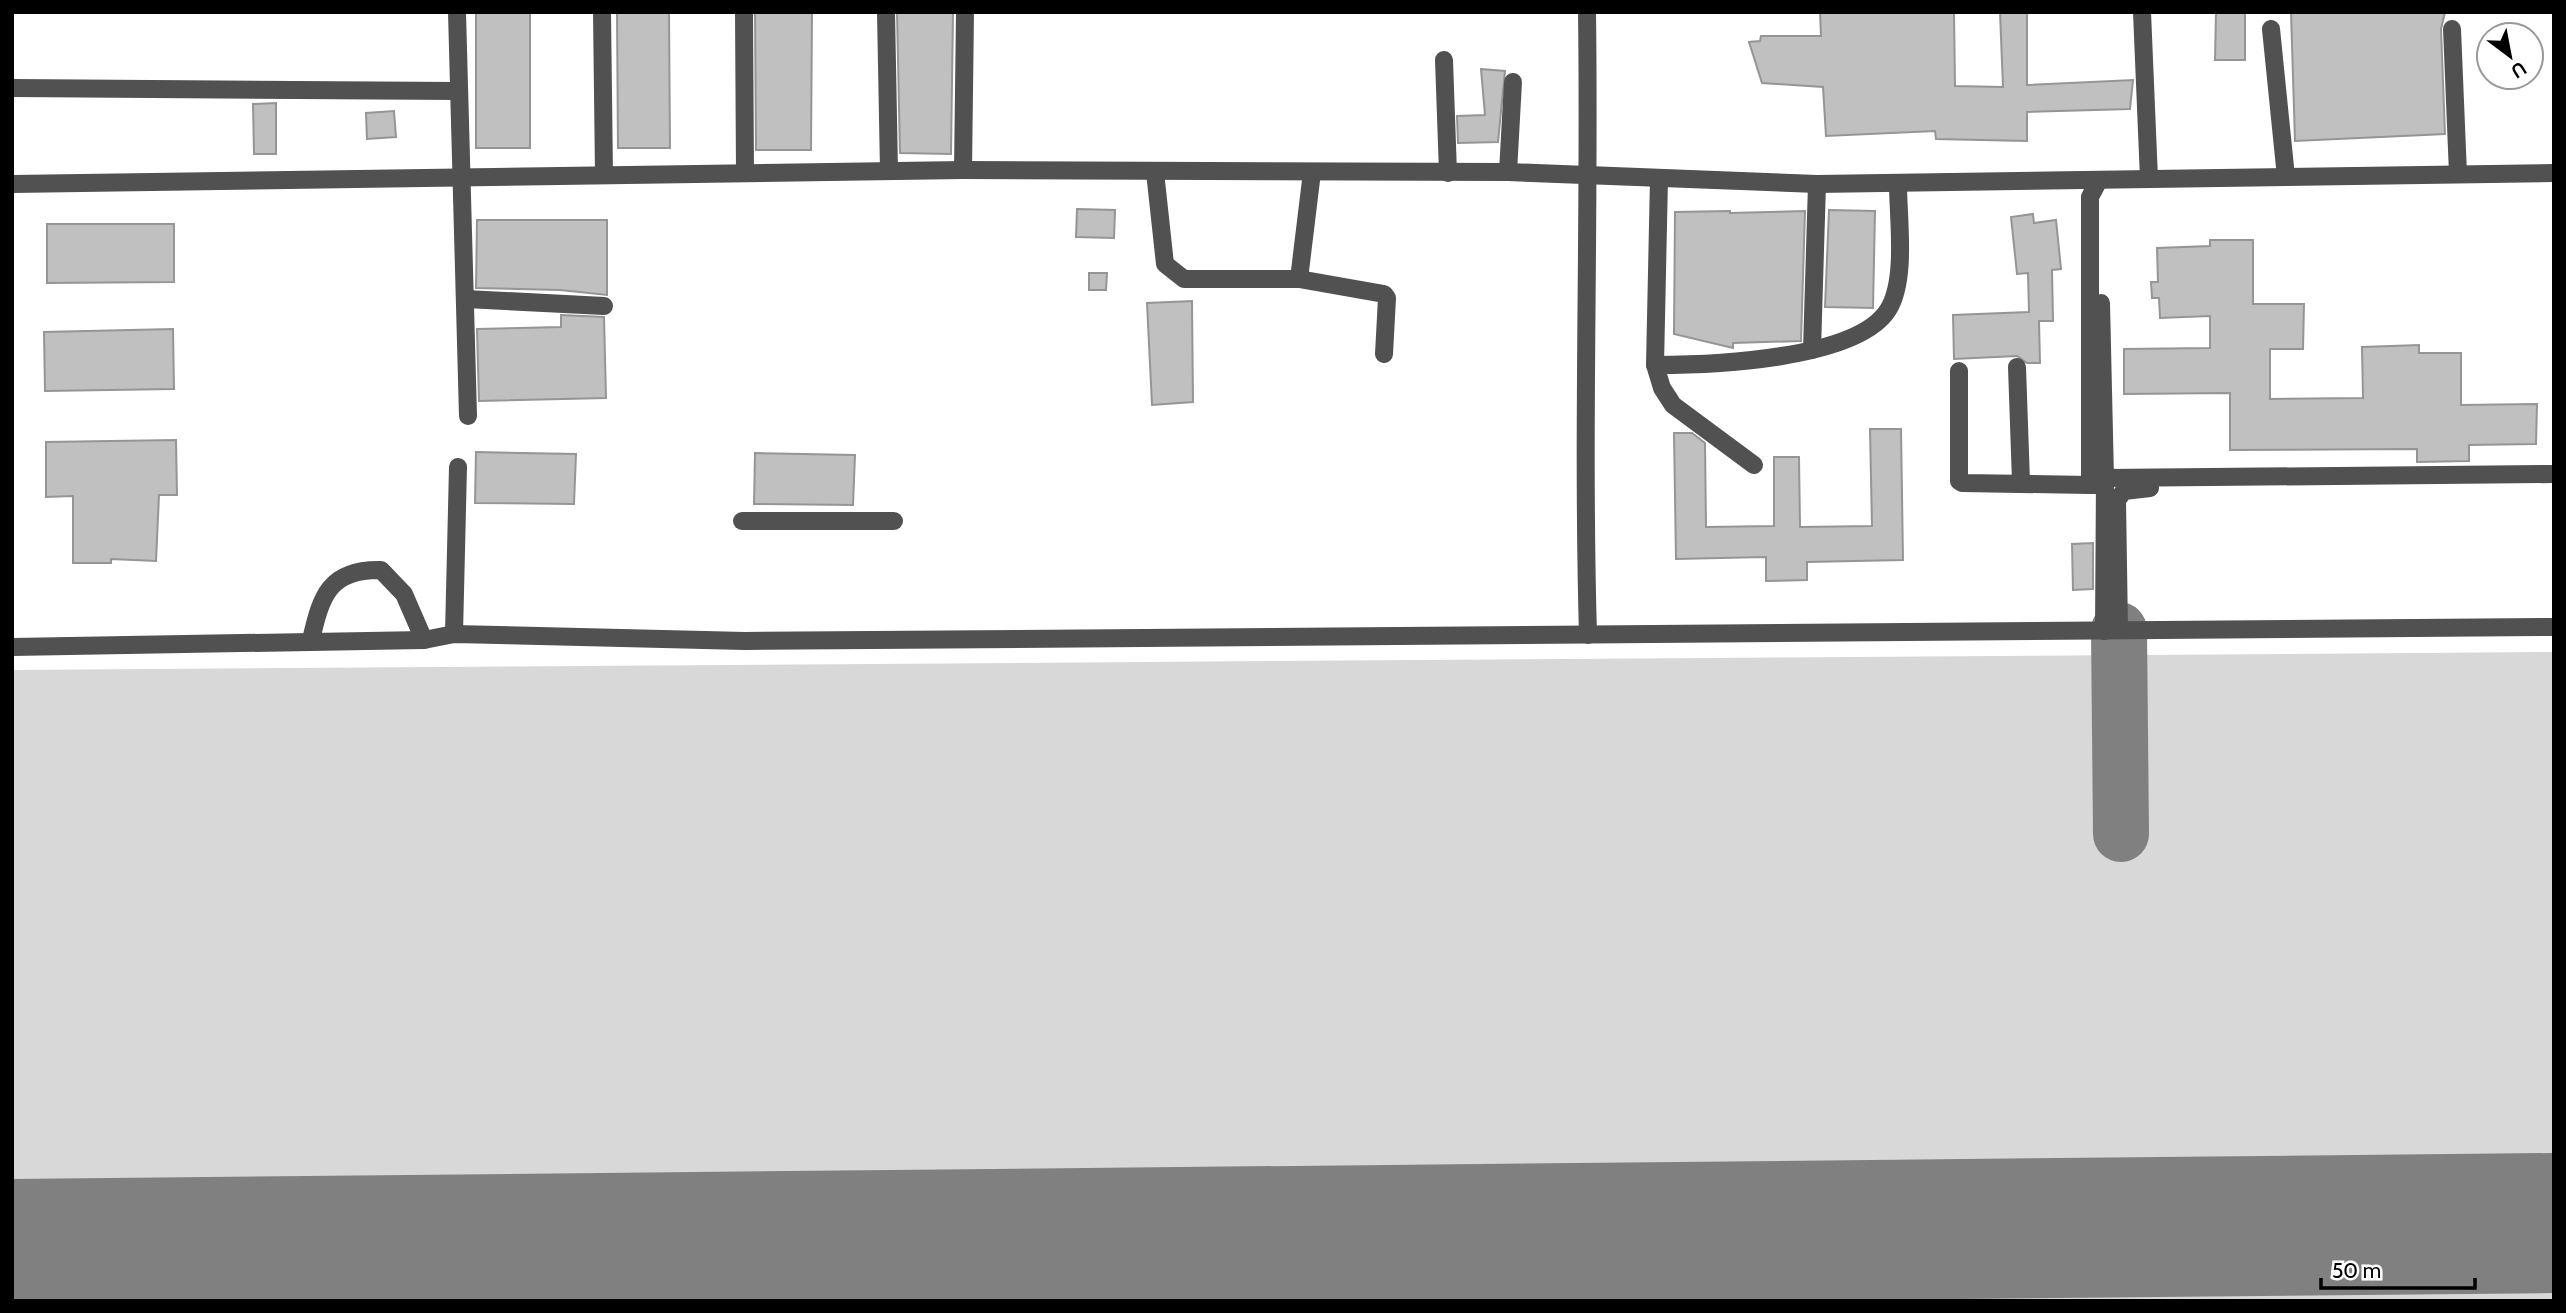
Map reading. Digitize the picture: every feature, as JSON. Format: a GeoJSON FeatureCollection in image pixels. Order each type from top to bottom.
{"type":"FeatureCollection","features":[{"type":"Feature","properties":{"kind":"street"},"geometry":{"type":"LineString","coordinates":[[457,12],[468,416]]}},
{"type":"Feature","properties":{"kind":"street"},"geometry":{"type":"LineString","coordinates":[[602,12],[604,175]]}},
{"type":"Feature","properties":{"kind":"street"},"geometry":{"type":"LineString","coordinates":[[744,12],[745,173]]}},
{"type":"Feature","properties":{"kind":"street"},"geometry":{"type":"LineString","coordinates":[[886,12],[889,171]]}},
{"type":"Feature","properties":{"kind":"street"},"geometry":{"type":"LineString","coordinates":[[963,170],[965,12]]}},
{"type":"Feature","properties":{"kind":"street"},"geometry":{"type":"LineString","coordinates":[[1587,12],[1589,175],[1584,504],[1588,635]]}},
{"type":"Feature","properties":{"kind":"street"},"geometry":{"type":"LineString","coordinates":[[2142,12],[2148,179]]}},
{"type":"Feature","properties":{"kind":"street"},"geometry":{"type":"LineString","coordinates":[[2271,29],[2286,177]]}},
{"type":"Feature","properties":{"kind":"street"},"geometry":{"type":"LineString","coordinates":[[2452,29],[2458,174]]}},
{"type":"Feature","properties":{"kind":"street"},"geometry":{"type":"LineString","coordinates":[[1444,60],[1448,173]]}},
{"type":"Feature","properties":{"kind":"street"},"geometry":{"type":"LineString","coordinates":[[1508,172],[1513,82]]}},
{"type":"Feature","properties":{"kind":"street"},"geometry":{"type":"LineString","coordinates":[[12,88],[458,91]]}},
{"type":"Feature","properties":{"kind":"street"},"geometry":{"type":"LineString","coordinates":[[12,184],[963,170],[1508,172],[1817,184],[2554,173]]}},
{"type":"Feature","properties":{"kind":"street"},"geometry":{"type":"LineString","coordinates":[[1155,172],[1165,264],[1184,279],[1299,279],[1384,294],[1387,298],[1384,354]]}},
{"type":"Feature","properties":{"kind":"street"},"geometry":{"type":"LineString","coordinates":[[1299,279],[1312,172]]}},
{"type":"Feature","properties":{"kind":"street"},"geometry":{"type":"LineString","coordinates":[[1659,179],[1655,366],[1662,388],[1672,405],[1754,465]]}},
{"type":"Feature","properties":{"kind":"street"},"geometry":{"type":"LineString","coordinates":[[2104,180],[2099,198],[2100,482],[2111,630]]}},
{"type":"Feature","properties":{"kind":"street"},"geometry":{"type":"LineString","coordinates":[[1812,350],[1817,184]]}},
{"type":"Feature","properties":{"kind":"street"},"geometry":{"type":"LineString","coordinates":[[1655,366],[1719,365],[1812,350],[1856,334],[1876,322],[1888,310],[1899,282],[1898,184]]}},
{"type":"Feature","properties":{"kind":"street"},"geometry":{"type":"LineString","coordinates":[[466,299],[604,306]]}},
{"type":"Feature","properties":{"kind":"street"},"geometry":{"type":"LineString","coordinates":[[2017,367],[2021,482]]}},
{"type":"Feature","properties":{"kind":"street"},"geometry":{"type":"LineString","coordinates":[[1959,371],[1959,481],[1965,485],[2554,474]]}},
{"type":"Feature","properties":{"kind":"street"},"geometry":{"type":"LineString","coordinates":[[454,634],[458,467]]}},
{"type":"Feature","properties":{"kind":"street"},"geometry":{"type":"LineString","coordinates":[[2111,630],[2117,500],[2124,491],[2133,488],[2554,485]]}},
{"type":"Feature","properties":{"kind":"street"},"geometry":{"type":"LineString","coordinates":[[741,521],[894,520]]}},
{"type":"Feature","properties":{"kind":"street"},"geometry":{"type":"LineString","coordinates":[[311,640],[321,598],[325,592],[343,577],[366,570],[381,570],[404,594],[424,640]]}},
{"type":"Feature","properties":{"kind":"street"},"geometry":{"type":"LineString","coordinates":[[12,646],[424,640],[454,634],[746,641],[2554,627]]}},
{"type":"Feature","properties":{"kind":"shaded area"},"geometry":{"type":"Polygon","coordinates":[[[2554,652],[2554,1301],[12,1301],[12,670],[2554,652]]]}},
{"type":"Feature","properties":{"kind":"building"},"geometry":{"type":"Polygon","coordinates":[[[476,12],[530,12],[530,148],[476,148],[476,12]]]}},
{"type":"Feature","properties":{"kind":"building"},"geometry":{"type":"Polygon","coordinates":[[[617,12],[669,12],[670,148],[618,148],[617,12]]]}},
{"type":"Feature","properties":{"kind":"building"},"geometry":{"type":"Polygon","coordinates":[[[755,12],[812,12],[811,150],[756,150],[755,12]]]}},
{"type":"Feature","properties":{"kind":"building"},"geometry":{"type":"Polygon","coordinates":[[[897,12],[953,12],[951,154],[900,153],[897,12]]]}},
{"type":"Feature","properties":{"kind":"building"},"geometry":{"type":"Polygon","coordinates":[[[1820,12],[1954,12],[1955,86],[2003,87],[2000,12],[2027,12],[2027,85],[2133,80],[2130,109],[2027,112],[2027,141],[1936,139],[1935,131],[1826,136],[1823,87],[1762,83],[1749,42],[1760,41],[1761,36],[1821,36],[1820,12]]]}},
{"type":"Feature","properties":{"kind":"building"},"geometry":{"type":"Polygon","coordinates":[[[2216,12],[2245,12],[2245,60],[2215,60],[2216,12]]]}},
{"type":"Feature","properties":{"kind":"building"},"geometry":{"type":"Polygon","coordinates":[[[2291,12],[2445,12],[2441,29],[2445,134],[2295,141],[2291,12]]]}},
{"type":"Feature","properties":{"kind":"building"},"geometry":{"type":"Polygon","coordinates":[[[1481,69],[1505,71],[1498,142],[1458,143],[1457,116],[1485,115],[1481,69]]]}},
{"type":"Feature","properties":{"kind":"building"},"geometry":{"type":"Polygon","coordinates":[[[276,103],[276,154],[254,154],[253,104],[276,103]]]}},
{"type":"Feature","properties":{"kind":"building"},"geometry":{"type":"Polygon","coordinates":[[[394,111],[396,137],[367,139],[366,113],[394,111]]]}},
{"type":"Feature","properties":{"kind":"building"},"geometry":{"type":"Polygon","coordinates":[[[1077,209],[1115,210],[1114,238],[1076,237],[1077,209]]]}},
{"type":"Feature","properties":{"kind":"building"},"geometry":{"type":"Polygon","coordinates":[[[1829,210],[1875,211],[1873,308],[1825,307],[1829,210]]]}},
{"type":"Feature","properties":{"kind":"building"},"geometry":{"type":"Polygon","coordinates":[[[1805,211],[1801,341],[1733,343],[1733,348],[1674,334],[1675,212],[1805,211]]]}},
{"type":"Feature","properties":{"kind":"building"},"geometry":{"type":"Polygon","coordinates":[[[2033,214],[2034,223],[2056,220],[2061,269],[2052,270],[2053,321],[2039,321],[2040,363],[2027,363],[2017,356],[1954,359],[1953,315],[2029,312],[2028,273],[2017,274],[2011,217],[2033,214]]]}},
{"type":"Feature","properties":{"kind":"building"},"geometry":{"type":"Polygon","coordinates":[[[477,220],[607,220],[607,295],[560,290],[476,288],[477,220]]]}},
{"type":"Feature","properties":{"kind":"building"},"geometry":{"type":"Polygon","coordinates":[[[47,224],[174,224],[174,282],[47,283],[47,224]]]}},
{"type":"Feature","properties":{"kind":"building"},"geometry":{"type":"Polygon","coordinates":[[[2210,240],[2253,240],[2253,304],[2304,304],[2303,349],[2270,349],[2270,399],[2363,398],[2362,347],[2419,345],[2419,353],[2461,353],[2461,405],[2537,404],[2536,444],[2469,445],[2469,461],[2417,462],[2417,449],[2230,450],[2230,393],[2124,394],[2124,349],[2210,348],[2210,316],[2160,318],[2159,298],[2152,298],[2151,282],[2158,282],[2157,248],[2210,246],[2210,240]]]}},
{"type":"Feature","properties":{"kind":"building"},"geometry":{"type":"Polygon","coordinates":[[[1089,273],[1107,273],[1106,290],[1089,290],[1089,273]]]}},
{"type":"Feature","properties":{"kind":"building"},"geometry":{"type":"Polygon","coordinates":[[[1192,301],[1193,402],[1152,405],[1147,303],[1192,301]]]}},
{"type":"Feature","properties":{"kind":"building"},"geometry":{"type":"Polygon","coordinates":[[[561,315],[604,317],[606,398],[479,401],[477,329],[561,327],[561,315]]]}},
{"type":"Feature","properties":{"kind":"building"},"geometry":{"type":"Polygon","coordinates":[[[173,329],[174,389],[45,391],[44,332],[173,329]]]}},
{"type":"Feature","properties":{"kind":"building"},"geometry":{"type":"Polygon","coordinates":[[[1870,429],[1901,429],[1903,560],[1807,562],[1807,580],[1766,581],[1766,557],[1676,559],[1674,433],[1692,433],[1705,443],[1706,527],[1774,526],[1774,457],[1799,457],[1800,527],[1872,526],[1870,429]]]}},
{"type":"Feature","properties":{"kind":"building"},"geometry":{"type":"Polygon","coordinates":[[[176,440],[177,495],[159,495],[156,561],[111,559],[111,563],[73,563],[73,496],[46,497],[46,442],[176,440]]]}},
{"type":"Feature","properties":{"kind":"building"},"geometry":{"type":"Polygon","coordinates":[[[476,452],[576,454],[574,504],[475,503],[476,452]]]}},
{"type":"Feature","properties":{"kind":"building"},"geometry":{"type":"Polygon","coordinates":[[[755,453],[855,455],[853,505],[754,504],[755,453]]]}},
{"type":"Feature","properties":{"kind":"building"},"geometry":{"type":"Polygon","coordinates":[[[2093,543],[2093,589],[2073,590],[2072,544],[2093,543]]]}},
{"type":"Feature","properties":{"kind":"taxiway"},"geometry":{"type":"LineString","coordinates":[[2119,630],[2121,834]]}},
{"type":"Feature","properties":{"kind":"runway"},"geometry":{"type":"LineString","coordinates":[[12,1249],[2554,1223]]}}]}
